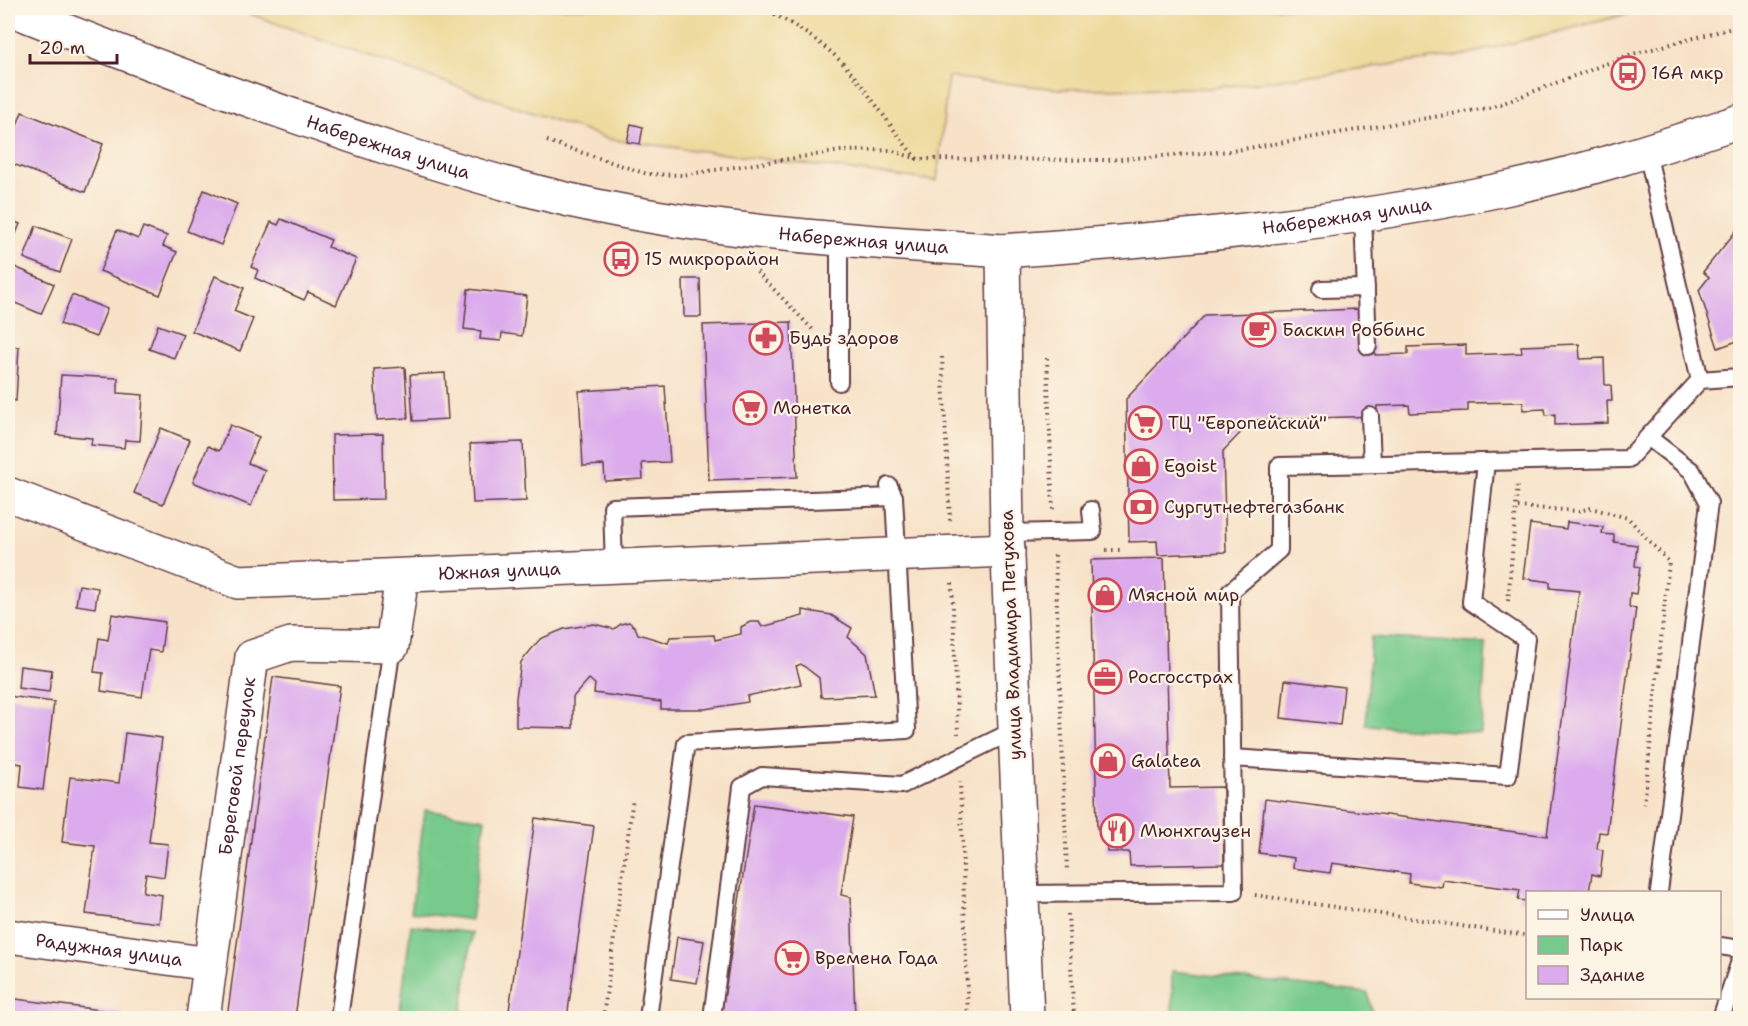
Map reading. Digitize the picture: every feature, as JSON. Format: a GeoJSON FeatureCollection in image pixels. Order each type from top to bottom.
{"type":"FeatureCollection","features":[{"type":"Feature","properties":{"kind":"street","name":"Набережная улица"},"geometry":{"type":"LineString","coordinates":[[8,8],[223,92],[450,167],[621,211],[789,236],[1003,251],[1126,242],[1363,215],[1502,190],[1647,152],[1740,121]]}},
{"type":"Feature","properties":{"kind":"street","name":"улица Владимира Петухова"},"geometry":{"type":"LineString","coordinates":[[1003,251],[1008,542],[1027,1018]]}},
{"type":"Feature","properties":{"kind":"street","name":"Южная улица"},"geometry":{"type":"LineString","coordinates":[[8,494],[238,582],[898,556],[951,552],[1008,542]]}},
{"type":"Feature","properties":{"kind":"street"},"geometry":{"type":"LineString","coordinates":[[392,646],[402,576]]}},
{"type":"Feature","properties":{"kind":"street","name":"Береговой переулок"},"geometry":{"type":"LineString","coordinates":[[203,1018],[252,657],[291,644],[392,646]]}},
{"type":"Feature","properties":{"kind":"street","name":"Радужная улица"},"geometry":{"type":"LineString","coordinates":[[8,936],[210,964]]}},
{"type":"Feature","properties":{"kind":"lane"},"geometry":{"type":"LineString","coordinates":[[1647,152],[1700,380]]}},
{"type":"Feature","properties":{"kind":"lane"},"geometry":{"type":"LineString","coordinates":[[1363,215],[1368,346]]}},
{"type":"Feature","properties":{"kind":"lane"},"geometry":{"type":"LineString","coordinates":[[839,240],[839,382]]}},
{"type":"Feature","properties":{"kind":"lane"},"geometry":{"type":"LineString","coordinates":[[1321,289],[1366,288]]}},
{"type":"Feature","properties":{"kind":"lane"},"geometry":{"type":"LineString","coordinates":[[1022,894],[1234,892],[1230,592],[1279,550],[1279,466],[1628,459],[1700,380],[1740,377]]}},
{"type":"Feature","properties":{"kind":"lane"},"geometry":{"type":"LineString","coordinates":[[1370,416],[1372,464]]}},
{"type":"Feature","properties":{"kind":"lane"},"geometry":{"type":"LineString","coordinates":[[1648,438],[1692,471],[1709,503],[1659,891]]}},
{"type":"Feature","properties":{"kind":"lane"},"geometry":{"type":"LineString","coordinates":[[1233,758],[1508,776],[1526,639],[1471,602],[1486,462]]}},
{"type":"Feature","properties":{"kind":"lane"},"geometry":{"type":"LineString","coordinates":[[615,567],[612,507],[892,491],[898,556],[907,730],[686,743],[648,1018]]}},
{"type":"Feature","properties":{"kind":"lane"},"geometry":{"type":"LineString","coordinates":[[1008,542],[1054,532],[1092,531],[1091,510]]}},
{"type":"Feature","properties":{"kind":"lane"},"geometry":{"type":"LineString","coordinates":[[339,1018],[392,646]]}},
{"type":"Feature","properties":{"kind":"lane"},"geometry":{"type":"LineString","coordinates":[[712,1018],[742,787],[762,776],[902,789],[1015,730]]}},
{"type":"Feature","properties":{"kind":"lane"},"geometry":{"type":"LineString","coordinates":[[1721,946],[1740,949]]}},
{"type":"Feature","properties":{"kind":"lane"},"geometry":{"type":"LineString","coordinates":[[1720,1018],[1740,961]]}},
{"type":"Feature","properties":{"kind":"path"},"geometry":{"type":"LineString","coordinates":[[764,8],[804,32],[846,66],[889,126],[918,159]]}},
{"type":"Feature","properties":{"kind":"path"},"geometry":{"type":"LineString","coordinates":[[547,141],[647,174],[682,175],[841,151],[891,150],[918,159],[1107,160],[1231,151],[1493,107],[1629,55],[1740,26]]}},
{"type":"Feature","properties":{"kind":"path"},"geometry":{"type":"LineString","coordinates":[[757,272],[840,357]]}},
{"type":"Feature","properties":{"kind":"path"},"geometry":{"type":"LineString","coordinates":[[942,357],[968,1018]]}},
{"type":"Feature","properties":{"kind":"path"},"geometry":{"type":"LineString","coordinates":[[1047,358],[1067,893],[1074,1018]]}},
{"type":"Feature","properties":{"kind":"path"},"geometry":{"type":"LineString","coordinates":[[1506,625],[1518,507],[1518,461]]}},
{"type":"Feature","properties":{"kind":"path"},"geometry":{"type":"LineString","coordinates":[[1518,507],[1579,511],[1592,508],[1628,518],[1669,562],[1644,811]]}},
{"type":"Feature","properties":{"kind":"path"},"geometry":{"type":"LineString","coordinates":[[603,1018],[633,798]]}},
{"type":"Feature","properties":{"kind":"path"},"geometry":{"type":"LineString","coordinates":[[1234,892],[1526,936]]}},
{"type":"Feature","properties":{"kind":"green space"},"geometry":{"type":"Polygon","coordinates":[[[1371,637],[1486,644],[1481,733],[1366,725],[1371,637]]]}},
{"type":"Feature","properties":{"kind":"green space"},"geometry":{"type":"Polygon","coordinates":[[[425,810],[485,819],[471,920],[411,912],[425,810]]]}},
{"type":"Feature","properties":{"kind":"green space"},"geometry":{"type":"Polygon","coordinates":[[[411,925],[472,933],[461,1018],[399,1018],[411,925]]]}},
{"type":"Feature","properties":{"kind":"green space"},"geometry":{"type":"Polygon","coordinates":[[[1172,971],[1368,993],[1373,1016],[1439,1018],[1172,1018],[1172,971]]]}},
{"type":"Feature","properties":{"kind":"sand"},"geometry":{"type":"Polygon","coordinates":[[[232,8],[1651,8],[1465,55],[1212,88],[1059,89],[948,77],[937,181],[608,139],[232,8]]]}},
{"type":"Feature","properties":{"kind":"building"},"geometry":{"type":"Polygon","coordinates":[[[22,112],[103,144],[85,192],[8,162],[8,150],[22,112]]]}},
{"type":"Feature","properties":{"kind":"building"},"geometry":{"type":"Polygon","coordinates":[[[631,124],[643,127],[640,144],[627,142],[631,124]]]}},
{"type":"Feature","properties":{"kind":"building"},"geometry":{"type":"Polygon","coordinates":[[[204,190],[237,204],[221,245],[187,231],[204,190]]]}},
{"type":"Feature","properties":{"kind":"building"},"geometry":{"type":"Polygon","coordinates":[[[8,219],[20,224],[10,248],[8,247],[8,219]]]}},
{"type":"Feature","properties":{"kind":"building"},"geometry":{"type":"Polygon","coordinates":[[[281,219],[331,240],[328,247],[356,259],[336,305],[308,292],[304,300],[255,278],[258,270],[251,267],[271,222],[278,225],[281,219]]]}},
{"type":"Feature","properties":{"kind":"building"},"geometry":{"type":"Polygon","coordinates":[[[36,226],[72,239],[60,272],[24,258],[36,226]]]}},
{"type":"Feature","properties":{"kind":"building"},"geometry":{"type":"Polygon","coordinates":[[[1740,226],[1740,340],[1718,348],[1699,290],[1709,277],[1703,272],[1740,226]]]}},
{"type":"Feature","properties":{"kind":"building"},"geometry":{"type":"Polygon","coordinates":[[[143,227],[167,236],[163,246],[177,252],[160,295],[100,271],[117,230],[138,239],[143,227]]]}},
{"type":"Feature","properties":{"kind":"building"},"geometry":{"type":"Polygon","coordinates":[[[8,264],[54,284],[41,314],[8,300],[8,264]]]}},
{"type":"Feature","properties":{"kind":"building"},"geometry":{"type":"Polygon","coordinates":[[[215,276],[244,288],[234,311],[253,319],[240,351],[192,331],[215,276]]]}},
{"type":"Feature","properties":{"kind":"building"},"geometry":{"type":"Polygon","coordinates":[[[683,279],[700,279],[701,317],[684,317],[683,279]]]}},
{"type":"Feature","properties":{"kind":"building"},"geometry":{"type":"Polygon","coordinates":[[[468,289],[527,296],[522,336],[502,333],[501,341],[480,339],[481,331],[464,329],[468,289]]]}},
{"type":"Feature","properties":{"kind":"building"},"geometry":{"type":"Polygon","coordinates":[[[72,295],[107,309],[96,337],[60,324],[72,295]]]}},
{"type":"Feature","properties":{"kind":"building"},"geometry":{"type":"Polygon","coordinates":[[[1359,309],[1375,346],[1375,355],[1408,354],[1408,347],[1466,345],[1466,355],[1522,353],[1521,346],[1579,344],[1580,359],[1604,358],[1605,385],[1611,385],[1612,401],[1607,401],[1608,423],[1555,425],[1555,414],[1546,415],[1545,409],[1523,410],[1523,402],[1468,403],[1468,411],[1410,413],[1409,405],[1377,406],[1377,416],[1253,420],[1223,451],[1226,552],[1158,555],[1157,541],[1129,542],[1126,399],[1205,315],[1359,309]]]}},
{"type":"Feature","properties":{"kind":"building","name":"Монетка"},"geometry":{"type":"Polygon","coordinates":[[[791,322],[797,477],[709,480],[703,325],[791,322]]]}},
{"type":"Feature","properties":{"kind":"building"},"geometry":{"type":"Polygon","coordinates":[[[158,325],[183,334],[174,358],[149,349],[158,325]]]}},
{"type":"Feature","properties":{"kind":"building"},"geometry":{"type":"Polygon","coordinates":[[[8,346],[19,347],[16,401],[8,400],[8,346]]]}},
{"type":"Feature","properties":{"kind":"building"},"geometry":{"type":"Polygon","coordinates":[[[405,367],[408,418],[377,420],[374,369],[405,367]]]}},
{"type":"Feature","properties":{"kind":"building"},"geometry":{"type":"Polygon","coordinates":[[[445,373],[448,419],[413,421],[410,375],[445,373]]]}},
{"type":"Feature","properties":{"kind":"building"},"geometry":{"type":"Polygon","coordinates":[[[61,375],[118,378],[118,393],[143,395],[140,441],[125,440],[124,448],[91,445],[92,438],[57,435],[61,375]]]}},
{"type":"Feature","properties":{"kind":"building"},"geometry":{"type":"Polygon","coordinates":[[[665,386],[670,462],[642,463],[643,479],[605,481],[604,465],[583,466],[579,391],[665,386]]]}},
{"type":"Feature","properties":{"kind":"building"},"geometry":{"type":"Polygon","coordinates":[[[230,425],[259,437],[248,463],[265,470],[251,506],[193,482],[208,446],[219,451],[230,425]]]}},
{"type":"Feature","properties":{"kind":"building"},"geometry":{"type":"Polygon","coordinates":[[[161,428],[190,440],[163,504],[134,493],[161,428]]]}},
{"type":"Feature","properties":{"kind":"building"},"geometry":{"type":"Polygon","coordinates":[[[383,434],[384,499],[333,500],[332,435],[383,434]]]}},
{"type":"Feature","properties":{"kind":"building"},"geometry":{"type":"Polygon","coordinates":[[[523,442],[526,501],[473,503],[470,444],[523,442]]]}},
{"type":"Feature","properties":{"kind":"building"},"geometry":{"type":"Polygon","coordinates":[[[1567,522],[1603,527],[1602,534],[1614,535],[1614,542],[1637,545],[1635,566],[1640,567],[1636,594],[1630,593],[1629,607],[1636,608],[1607,833],[1599,832],[1597,849],[1603,850],[1600,876],[1592,874],[1589,891],[1526,891],[1526,901],[1518,900],[1520,890],[1443,880],[1442,887],[1409,883],[1410,874],[1332,863],[1330,873],[1293,868],[1294,858],[1259,853],[1265,799],[1547,836],[1579,591],[1550,588],[1550,582],[1523,578],[1530,524],[1566,529],[1567,522]]]}},
{"type":"Feature","properties":{"kind":"building"},"geometry":{"type":"Polygon","coordinates":[[[1164,558],[1170,788],[1223,787],[1224,864],[1130,866],[1129,852],[1107,852],[1106,828],[1097,828],[1091,560],[1164,558]]]}},
{"type":"Feature","properties":{"kind":"building"},"geometry":{"type":"Polygon","coordinates":[[[79,585],[98,588],[95,608],[76,605],[79,585]]]}},
{"type":"Feature","properties":{"kind":"building"},"geometry":{"type":"Polygon","coordinates":[[[803,610],[831,615],[852,628],[848,637],[867,654],[875,695],[821,697],[819,678],[801,664],[796,666],[801,684],[747,696],[748,702],[705,709],[661,709],[661,702],[594,693],[595,684],[589,679],[573,697],[573,728],[516,727],[516,698],[521,662],[540,639],[564,629],[594,624],[614,629],[629,622],[638,634],[668,643],[670,637],[714,635],[715,640],[741,634],[741,627],[750,622],[759,622],[762,627],[803,616],[803,610]]]}},
{"type":"Feature","properties":{"kind":"building"},"geometry":{"type":"Polygon","coordinates":[[[112,614],[165,622],[161,652],[149,650],[142,697],[101,691],[103,673],[94,672],[99,638],[108,640],[112,614]]]}},
{"type":"Feature","properties":{"kind":"building"},"geometry":{"type":"Polygon","coordinates":[[[20,666],[52,670],[49,692],[18,688],[20,666]]]}},
{"type":"Feature","properties":{"kind":"building"},"geometry":{"type":"Polygon","coordinates":[[[273,677],[340,686],[295,1018],[227,1018],[273,677]]]}},
{"type":"Feature","properties":{"kind":"building"},"geometry":{"type":"Polygon","coordinates":[[[1285,680],[1344,687],[1340,725],[1281,718],[1285,680]]]}},
{"type":"Feature","properties":{"kind":"building"},"geometry":{"type":"Polygon","coordinates":[[[8,696],[54,702],[43,790],[20,787],[22,764],[8,762],[8,696]]]}},
{"type":"Feature","properties":{"kind":"building"},"geometry":{"type":"Polygon","coordinates":[[[125,733],[162,738],[149,842],[168,844],[164,877],[146,874],[143,892],[162,895],[159,923],[86,914],[95,846],[62,842],[70,777],[119,783],[125,733]]]}},
{"type":"Feature","properties":{"kind":"building","name":"Времена Года"},"geometry":{"type":"Polygon","coordinates":[[[754,804],[853,817],[841,895],[851,897],[855,1018],[721,1018],[754,804]]]}},
{"type":"Feature","properties":{"kind":"building"},"geometry":{"type":"Polygon","coordinates":[[[535,818],[594,826],[567,1018],[508,1018],[535,818]]]}},
{"type":"Feature","properties":{"kind":"building"},"geometry":{"type":"Polygon","coordinates":[[[677,937],[704,941],[697,983],[671,979],[677,937]]]}},
{"type":"Feature","properties":{"kind":"building"},"geometry":{"type":"Polygon","coordinates":[[[8,998],[123,1013],[122,1018],[8,1018],[8,998]]]}},
{"type":"Feature","properties":{"kind":"place","name":"16А мкр"},"geometry":{"type":"Point","coordinates":[1628,73]}},
{"type":"Feature","properties":{"kind":"place","name":"15 микрорайон"},"geometry":{"type":"Point","coordinates":[621,259]}},
{"type":"Feature","properties":{"kind":"place","name":"Баскин Роббинс"},"geometry":{"type":"Point","coordinates":[1259,330]}},
{"type":"Feature","properties":{"kind":"place","name":"Будь здоров"},"geometry":{"type":"Point","coordinates":[766,338]}},
{"type":"Feature","properties":{"kind":"place","name":"Монетка"},"geometry":{"type":"Point","coordinates":[750,408]}},
{"type":"Feature","properties":{"kind":"place","name":"ТЦ \"Европейский\""},"geometry":{"type":"Point","coordinates":[1145,423]}},
{"type":"Feature","properties":{"kind":"place","name":"Egoist"},"geometry":{"type":"Point","coordinates":[1141,466]}},
{"type":"Feature","properties":{"kind":"place","name":"Сургутнефтегазбанк"},"geometry":{"type":"Point","coordinates":[1141,507]}},
{"type":"Feature","properties":{"kind":"place","name":"Мясной мир"},"geometry":{"type":"Point","coordinates":[1105,595]}},
{"type":"Feature","properties":{"kind":"place","name":"Росгосстрах"},"geometry":{"type":"Point","coordinates":[1105,677]}},
{"type":"Feature","properties":{"kind":"place","name":"Galatea"},"geometry":{"type":"Point","coordinates":[1108,761]}},
{"type":"Feature","properties":{"kind":"place","name":"Мюнхгаузен"},"geometry":{"type":"Point","coordinates":[1117,831]}},
{"type":"Feature","properties":{"kind":"place","name":"Времена Года"},"geometry":{"type":"Point","coordinates":[792,958]}}]}
